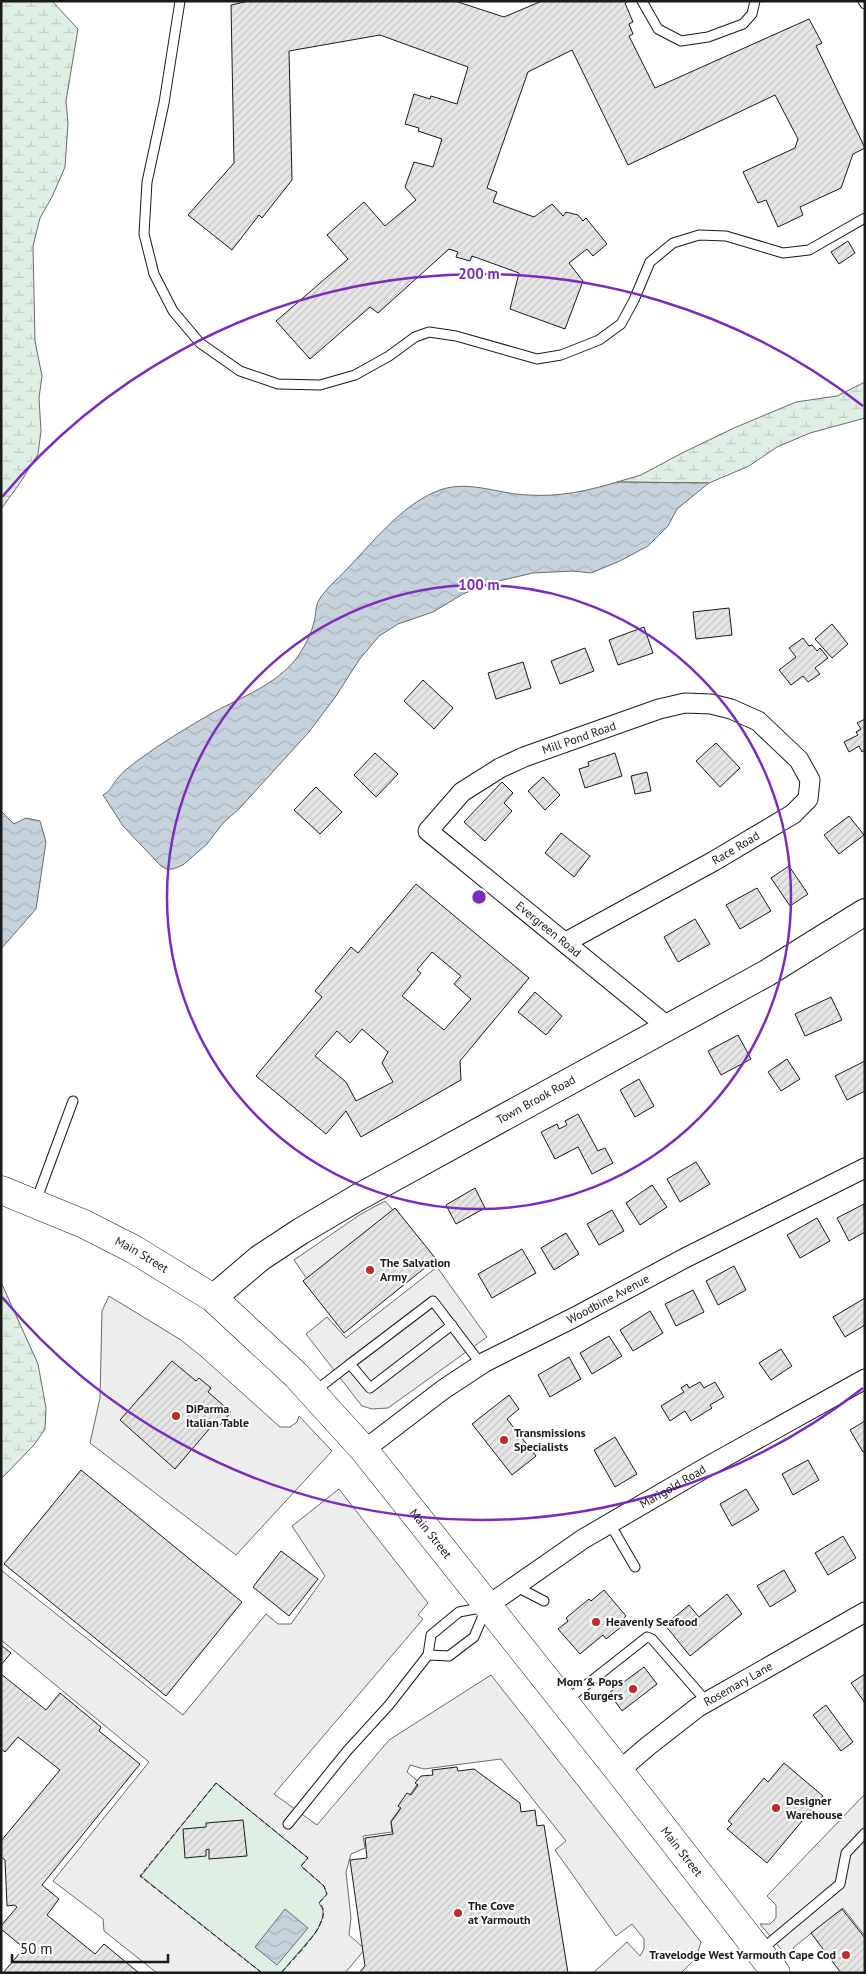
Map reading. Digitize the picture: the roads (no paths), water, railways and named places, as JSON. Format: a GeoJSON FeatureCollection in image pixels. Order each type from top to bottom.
{"type":"FeatureCollection","features":[{"type":"Feature","properties":{"kind":"main road","name":"Town Brook Road"},"geometry":{"type":"LineString","coordinates":[[213,1298],[260,1258],[357,1198],[767,973],[863,915]]}},
{"type":"Feature","properties":{"kind":"main road","name":"Main Street"},"geometry":{"type":"LineString","coordinates":[[1,1190],[84,1224],[135,1250],[213,1298],[289,1368],[364,1450],[565,1702],[776,1973]]}},
{"type":"Feature","properties":{"kind":"street","name":"Mill Pond Road"},"geometry":{"type":"LineString","coordinates":[[428,831],[462,792],[500,768],[573,739],[659,709],[685,703],[711,704],[732,709],[751,718]]}},
{"type":"Feature","properties":{"kind":"street","name":"Race Road"},"geometry":{"type":"LineString","coordinates":[[566,942],[722,856],[793,814],[808,799],[810,780],[799,760],[771,732],[758,721],[751,718]]}},
{"type":"Feature","properties":{"kind":"street","name":"Evergreen Road"},"geometry":{"type":"LineString","coordinates":[[428,831],[668,1027]]}},
{"type":"Feature","properties":{"kind":"street","name":"Woodbine Avenue"},"geometry":{"type":"LineString","coordinates":[[364,1450],[436,1395],[482,1364],[865,1168]]}},
{"type":"Feature","properties":{"kind":"street","name":"Marigold Road"},"geometry":{"type":"LineString","coordinates":[[488,1606],[583,1539],[705,1468],[865,1379]]}},
{"type":"Feature","properties":{"kind":"street","name":"Rosemary Lane"},"geometry":{"type":"LineString","coordinates":[[619,1771],[648,1746],[708,1702],[865,1612]]}},
{"type":"Feature","properties":{"kind":"lane"},"geometry":{"type":"LineString","coordinates":[[180,1],[164,103],[147,182],[144,234],[154,274],[173,311],[200,343],[240,371],[278,384],[320,385],[355,375],[389,356],[415,337],[430,332],[456,336],[537,359],[561,355],[599,340],[620,324],[634,300],[650,262],[673,243],[699,235],[726,236],[784,253],[809,250],[865,218]]}},
{"type":"Feature","properties":{"kind":"lane"},"geometry":{"type":"LineString","coordinates":[[642,1],[658,29],[681,41],[708,37],[744,24],[752,14],[755,1]]}},
{"type":"Feature","properties":{"kind":"lane"},"geometry":{"type":"LineString","coordinates":[[35,1203],[72,1101]]}},
{"type":"Feature","properties":{"kind":"lane"},"geometry":{"type":"LineString","coordinates":[[312,1392],[433,1301],[482,1364]]}},
{"type":"Feature","properties":{"kind":"lane"},"geometry":{"type":"LineString","coordinates":[[350,1364],[370,1388],[452,1325]]}},
{"type":"Feature","properties":{"kind":"lane"},"geometry":{"type":"LineString","coordinates":[[610,1524],[636,1567]]}},
{"type":"Feature","properties":{"kind":"lane"},"geometry":{"type":"LineString","coordinates":[[515,1586],[544,1601]]}},
{"type":"Feature","properties":{"kind":"lane"},"geometry":{"type":"LineString","coordinates":[[288,1824],[347,1751],[389,1705],[428,1655],[431,1635],[459,1612],[488,1606]]}},
{"type":"Feature","properties":{"kind":"lane"},"geometry":{"type":"LineString","coordinates":[[428,1655],[449,1656],[474,1637],[488,1606]]}},
{"type":"Feature","properties":{"kind":"lane"},"geometry":{"type":"LineString","coordinates":[[565,1702],[647,1636],[652,1638],[708,1702]]}},
{"type":"Feature","properties":{"kind":"lane"},"geometry":{"type":"LineString","coordinates":[[760,1951],[840,1884],[846,1853],[865,1833]]}},
{"type":"Feature","properties":{"kind":"water"},"geometry":{"type":"Polygon","coordinates":[[[617,482],[709,483],[677,509],[668,526],[648,546],[620,561],[591,573],[573,571],[533,573],[490,583],[463,594],[433,612],[398,624],[379,636],[359,660],[336,696],[309,732],[239,809],[223,823],[207,844],[183,865],[173,869],[166,869],[123,826],[103,795],[110,790],[119,776],[165,742],[214,712],[258,690],[288,668],[307,641],[313,627],[318,602],[322,596],[388,526],[410,507],[435,492],[458,486],[516,494],[551,495],[584,491],[617,482]]]}},
{"type":"Feature","properties":{"kind":"water"},"geometry":{"type":"Polygon","coordinates":[[[1,811],[14,824],[26,818],[40,821],[46,842],[36,909],[1,949],[1,811]]]}},
{"type":"Feature","properties":{"kind":"water"},"geometry":{"type":"Polygon","coordinates":[[[285,1909],[308,1928],[277,1965],[255,1947],[285,1909]]]}},
{"type":"Feature","properties":{"kind":"place","name":"The Salvation Army"},"geometry":{"type":"Point","coordinates":[370,1270]}},
{"type":"Feature","properties":{"kind":"place","name":"DiParma Italian Table"},"geometry":{"type":"Point","coordinates":[176,1416]}},
{"type":"Feature","properties":{"kind":"place","name":"Transmissions Specialists"},"geometry":{"type":"Point","coordinates":[504,1440]}},
{"type":"Feature","properties":{"kind":"place","name":"Heavenly Seafood"},"geometry":{"type":"Point","coordinates":[596,1622]}},
{"type":"Feature","properties":{"kind":"place","name":"Mom & Pops Burgers"},"geometry":{"type":"Point","coordinates":[633,1689]}},
{"type":"Feature","properties":{"kind":"place","name":"Designer Warehouse"},"geometry":{"type":"Point","coordinates":[776,1808]}},
{"type":"Feature","properties":{"kind":"place","name":"The Cove at Yarmouth"},"geometry":{"type":"Point","coordinates":[458,1913]}},
{"type":"Feature","properties":{"kind":"place","name":"Travelodge West Yarmouth Cape Cod"},"geometry":{"type":"Point","coordinates":[846,1955]}}]}
